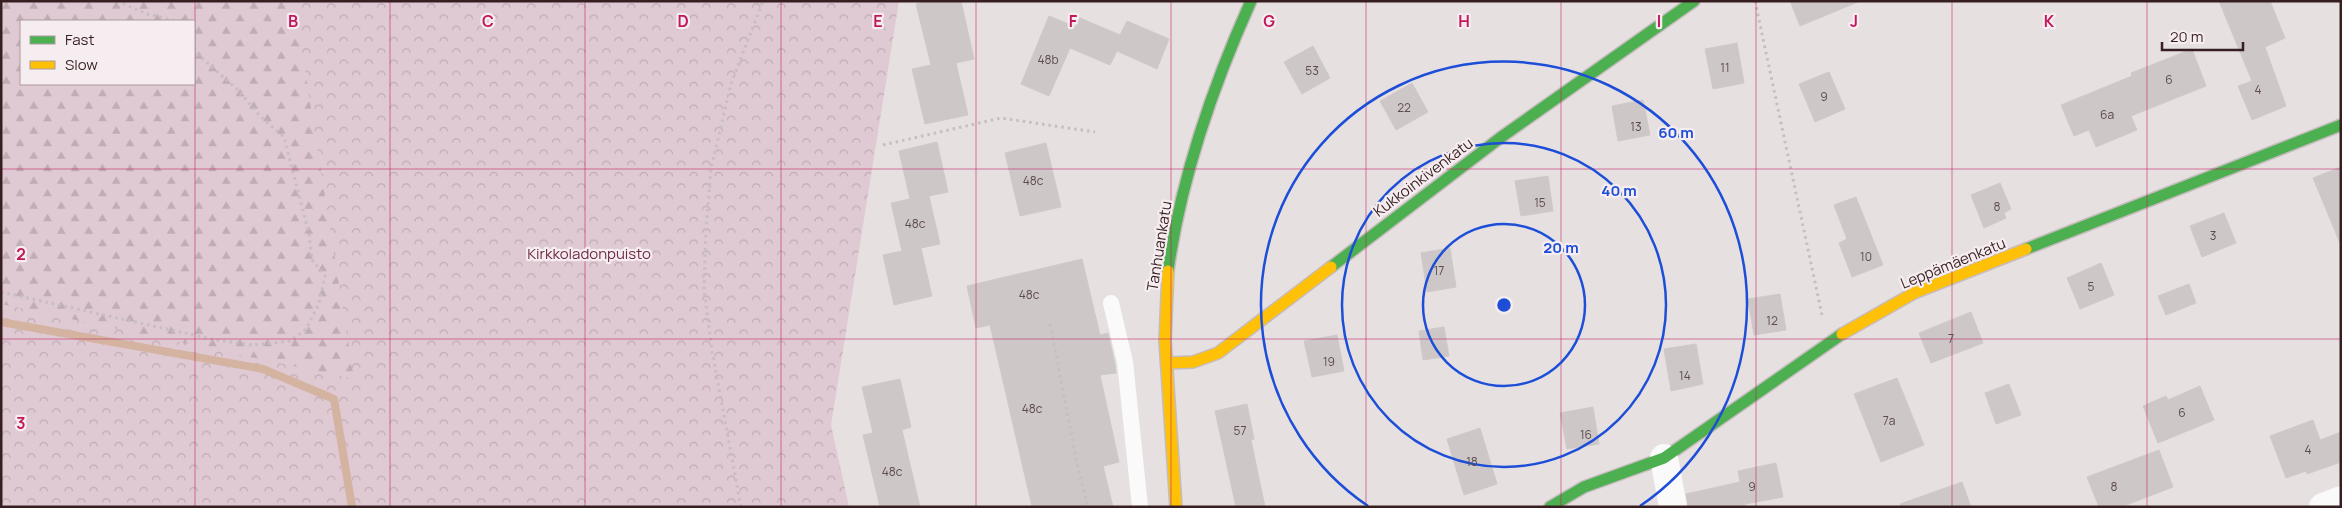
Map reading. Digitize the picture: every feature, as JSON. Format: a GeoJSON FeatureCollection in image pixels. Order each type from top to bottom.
{"type":"FeatureCollection","features":[{"type":"Feature","properties":{"kind":"street","name":"Tanhuankatu"},"geometry":{"type":"LineString","coordinates":[[1176,507],[1165,316],[1171,248],[1186,175],[1212,90],[1251,1]]}},
{"type":"Feature","properties":{"kind":"street","name":"Kukkoinkivenkatu"},"geometry":{"type":"LineString","coordinates":[[1168,363],[1193,362],[1218,353],[1500,138],[1694,1]]}},
{"type":"Feature","properties":{"kind":"street","name":"Leppämäenkatu"},"geometry":{"type":"LineString","coordinates":[[1550,507],[1584,488],[1664,458],[1828,342],[1914,293],[2341,125]]}},
{"type":"Feature","properties":{"kind":"street"},"geometry":{"type":"LineString","coordinates":[[1664,458],[1673,507]]}},
{"type":"Feature","properties":{"kind":"street"},"geometry":{"type":"LineString","coordinates":[[2323,507],[2341,500]]}},
{"type":"Feature","properties":{"kind":"lane"},"geometry":{"type":"LineString","coordinates":[[1111,303],[1124,362],[1140,507]]}},
{"type":"Feature","properties":{"kind":"path"},"geometry":{"type":"LineString","coordinates":[[117,1],[147,14],[172,20]]}},
{"type":"Feature","properties":{"kind":"path"},"geometry":{"type":"LineString","coordinates":[[741,507],[713,360],[704,289],[706,229],[711,168],[731,84],[763,1]]}},
{"type":"Feature","properties":{"kind":"path"},"geometry":{"type":"LineString","coordinates":[[1755,1],[1828,342]]}},
{"type":"Feature","properties":{"kind":"path"},"geometry":{"type":"LineString","coordinates":[[1,292],[216,340],[253,345],[290,341],[306,329],[319,304],[325,276],[312,260],[309,234],[284,138],[260,116],[239,91],[195,52]]}},
{"type":"Feature","properties":{"kind":"path"},"geometry":{"type":"LineString","coordinates":[[883,145],[1001,118],[1096,132]]}},
{"type":"Feature","properties":{"kind":"path"},"geometry":{"type":"LineString","coordinates":[[1050,324],[1077,463],[1088,507]]}},
{"type":"Feature","properties":{"kind":"green space"},"geometry":{"type":"Polygon","coordinates":[[[1,1],[834,1],[587,327],[1,507],[1,1]]]}},
{"type":"Feature","properties":{"kind":"green space","name":"Kirkkoladonpuisto"},"geometry":{"type":"Polygon","coordinates":[[[294,1],[899,1],[831,425],[849,507],[1,507],[1,304],[354,379],[294,1]]]}},
{"type":"Feature","properties":{"kind":"building"},"geometry":{"type":"Polygon","coordinates":[[[927,1],[961,1],[974,59],[956,63],[968,115],[925,124],[912,69],[931,65],[916,4],[927,1]]]}},
{"type":"Feature","properties":{"kind":"building"},"geometry":{"type":"Polygon","coordinates":[[[1790,1],[1858,1],[1858,2],[1800,26],[1790,1]]]}},
{"type":"Feature","properties":{"kind":"building"},"geometry":{"type":"Polygon","coordinates":[[[2219,1],[2270,1],[2285,38],[2265,47],[2286,106],[2252,120],[2238,86],[2252,81],[2219,1]]]}},
{"type":"Feature","properties":{"kind":"building"},"geometry":{"type":"Polygon","coordinates":[[[1049,16],[1076,27],[1080,18],[1120,35],[1127,21],[1169,39],[1157,69],[1117,51],[1110,65],[1070,48],[1049,96],[1021,84],[1049,16]]]}},
{"type":"Feature","properties":{"kind":"building"},"geometry":{"type":"Polygon","coordinates":[[[1737,43],[1744,83],[1713,89],[1705,49],[1737,43]]]}},
{"type":"Feature","properties":{"kind":"building"},"geometry":{"type":"Polygon","coordinates":[[[1313,46],[1330,78],[1302,94],[1284,62],[1313,46]]]}},
{"type":"Feature","properties":{"kind":"building"},"geometry":{"type":"Polygon","coordinates":[[[2192,49],[2206,86],[2131,116],[2137,130],[2096,147],[2089,130],[2074,136],[2061,105],[2132,76],[2131,73],[2192,49]]]}},
{"type":"Feature","properties":{"kind":"building"},"geometry":{"type":"Polygon","coordinates":[[[1829,72],[1845,109],[1815,122],[1799,84],[1829,72]]]}},
{"type":"Feature","properties":{"kind":"building"},"geometry":{"type":"Polygon","coordinates":[[[1412,83],[1428,112],[1396,130],[1380,101],[1412,83]]]}},
{"type":"Feature","properties":{"kind":"building"},"geometry":{"type":"Polygon","coordinates":[[[1643,100],[1650,135],[1618,141],[1612,106],[1643,100]]]}},
{"type":"Feature","properties":{"kind":"building"},"geometry":{"type":"Polygon","coordinates":[[[937,142],[948,192],[929,196],[940,244],[921,248],[932,296],[894,305],[883,255],[902,251],[891,203],[910,199],[899,151],[937,142]]]}},
{"type":"Feature","properties":{"kind":"building"},"geometry":{"type":"Polygon","coordinates":[[[1046,143],[1061,207],[1020,216],[1005,153],[1046,143]]]}},
{"type":"Feature","properties":{"kind":"building"},"geometry":{"type":"Polygon","coordinates":[[[2341,167],[2341,243],[2340,243],[2313,178],[2341,167]]]}},
{"type":"Feature","properties":{"kind":"building"},"geometry":{"type":"Polygon","coordinates":[[[1548,176],[1553,211],[1521,216],[1515,181],[1548,176]]]}},
{"type":"Feature","properties":{"kind":"building"},"geometry":{"type":"Polygon","coordinates":[[[2000,183],[2011,209],[2004,213],[2006,218],[1984,228],[1971,195],[2000,183]]]}},
{"type":"Feature","properties":{"kind":"building"},"geometry":{"type":"Polygon","coordinates":[[[1856,197],[1883,265],[1852,277],[1839,243],[1847,239],[1834,205],[1856,197]]]}},
{"type":"Feature","properties":{"kind":"building"},"geometry":{"type":"Polygon","coordinates":[[[2224,213],[2236,243],[2202,257],[2190,226],[2224,213]]]}},
{"type":"Feature","properties":{"kind":"building"},"geometry":{"type":"Polygon","coordinates":[[[1450,248],[1456,287],[1427,292],[1421,253],[1450,248]]]}},
{"type":"Feature","properties":{"kind":"building"},"geometry":{"type":"Polygon","coordinates":[[[1082,259],[1100,335],[1108,333],[1115,364],[1116,373],[1100,375],[1119,462],[1103,466],[1113,507],[1032,507],[990,325],[976,328],[967,286],[1082,259]]]}},
{"type":"Feature","properties":{"kind":"building"},"geometry":{"type":"Polygon","coordinates":[[[2101,263],[2114,295],[2080,309],[2067,278],[2101,263]]]}},
{"type":"Feature","properties":{"kind":"building"},"geometry":{"type":"Polygon","coordinates":[[[2189,284],[2196,303],[2166,315],[2158,296],[2189,284]]]}},
{"type":"Feature","properties":{"kind":"building"},"geometry":{"type":"Polygon","coordinates":[[[1780,294],[1786,330],[1754,335],[1748,299],[1780,294]]]}},
{"type":"Feature","properties":{"kind":"building"},"geometry":{"type":"Polygon","coordinates":[[[1971,312],[1983,343],[1931,363],[1919,333],[1971,312]]]}},
{"type":"Feature","properties":{"kind":"building"},"geometry":{"type":"Polygon","coordinates":[[[1444,327],[1449,356],[1423,360],[1419,331],[1444,327]]]}},
{"type":"Feature","properties":{"kind":"building"},"geometry":{"type":"Polygon","coordinates":[[[1337,335],[1344,371],[1312,377],[1304,341],[1337,335]]]}},
{"type":"Feature","properties":{"kind":"building"},"geometry":{"type":"Polygon","coordinates":[[[1696,344],[1703,384],[1671,391],[1664,349],[1696,344]]]}},
{"type":"Feature","properties":{"kind":"building"},"geometry":{"type":"Polygon","coordinates":[[[1897,378],[1924,445],[1881,462],[1854,394],[1897,378]]]}},
{"type":"Feature","properties":{"kind":"building"},"geometry":{"type":"Polygon","coordinates":[[[900,379],[911,427],[902,430],[920,507],[880,507],[863,435],[873,433],[862,387],[900,379]]]}},
{"type":"Feature","properties":{"kind":"building"},"geometry":{"type":"Polygon","coordinates":[[[2009,384],[2021,415],[1996,424],[1985,393],[2009,384]]]}},
{"type":"Feature","properties":{"kind":"building"},"geometry":{"type":"Polygon","coordinates":[[[2200,386],[2214,420],[2158,443],[2143,406],[2166,396],[2168,400],[2200,386]]]}},
{"type":"Feature","properties":{"kind":"building"},"geometry":{"type":"Polygon","coordinates":[[[1247,404],[1254,439],[1251,440],[1265,507],[1236,507],[1215,411],[1247,404]]]}},
{"type":"Feature","properties":{"kind":"building"},"geometry":{"type":"Polygon","coordinates":[[[1593,407],[1599,444],[1567,449],[1560,413],[1593,407]]]}},
{"type":"Feature","properties":{"kind":"building"},"geometry":{"type":"Polygon","coordinates":[[[2313,420],[2320,440],[2341,432],[2341,462],[2307,474],[2306,471],[2286,478],[2270,436],[2313,420]]]}},
{"type":"Feature","properties":{"kind":"building"},"geometry":{"type":"Polygon","coordinates":[[[1480,428],[1497,484],[1464,495],[1447,439],[1480,428]]]}},
{"type":"Feature","properties":{"kind":"building"},"geometry":{"type":"Polygon","coordinates":[[[2159,450],[2173,487],[2121,507],[2099,507],[2087,477],[2159,450]]]}},
{"type":"Feature","properties":{"kind":"building"},"geometry":{"type":"Polygon","coordinates":[[[1776,463],[1783,497],[1745,504],[1745,507],[1688,507],[1686,494],[1740,482],[1738,471],[1776,463]]]}},
{"type":"Feature","properties":{"kind":"building"},"geometry":{"type":"Polygon","coordinates":[[[1962,482],[1971,507],[1901,507],[1900,504],[1962,482]]]}},
{"type":"Feature","properties":{"kind":"waterway"},"geometry":{"type":"LineString","coordinates":[[1,322],[263,369],[334,399],[352,507]]}},
{"type":"Feature","properties":{"kind":"traffic: fast"},"geometry":{"type":"LineString","coordinates":[[1168,271],[1181,201],[1200,133],[1223,67],[1251,1]]}},
{"type":"Feature","properties":{"kind":"traffic: fast"},"geometry":{"type":"LineString","coordinates":[[1331,267],[1500,138],[1694,1]]}},
{"type":"Feature","properties":{"kind":"traffic: fast"},"geometry":{"type":"LineString","coordinates":[[2026,249],[2341,125]]}},
{"type":"Feature","properties":{"kind":"traffic: fast"},"geometry":{"type":"LineString","coordinates":[[1550,507],[1584,487],[1664,458],[1842,334]]}},
{"type":"Feature","properties":{"kind":"traffic: slow"},"geometry":{"type":"LineString","coordinates":[[1842,334],[1914,293],[2026,249]]}},
{"type":"Feature","properties":{"kind":"traffic: slow"},"geometry":{"type":"LineString","coordinates":[[1168,363],[1193,362],[1218,353],[1331,267]]}},
{"type":"Feature","properties":{"kind":"traffic: slow"},"geometry":{"type":"LineString","coordinates":[[1168,271],[1165,341],[1176,507]]}}]}
